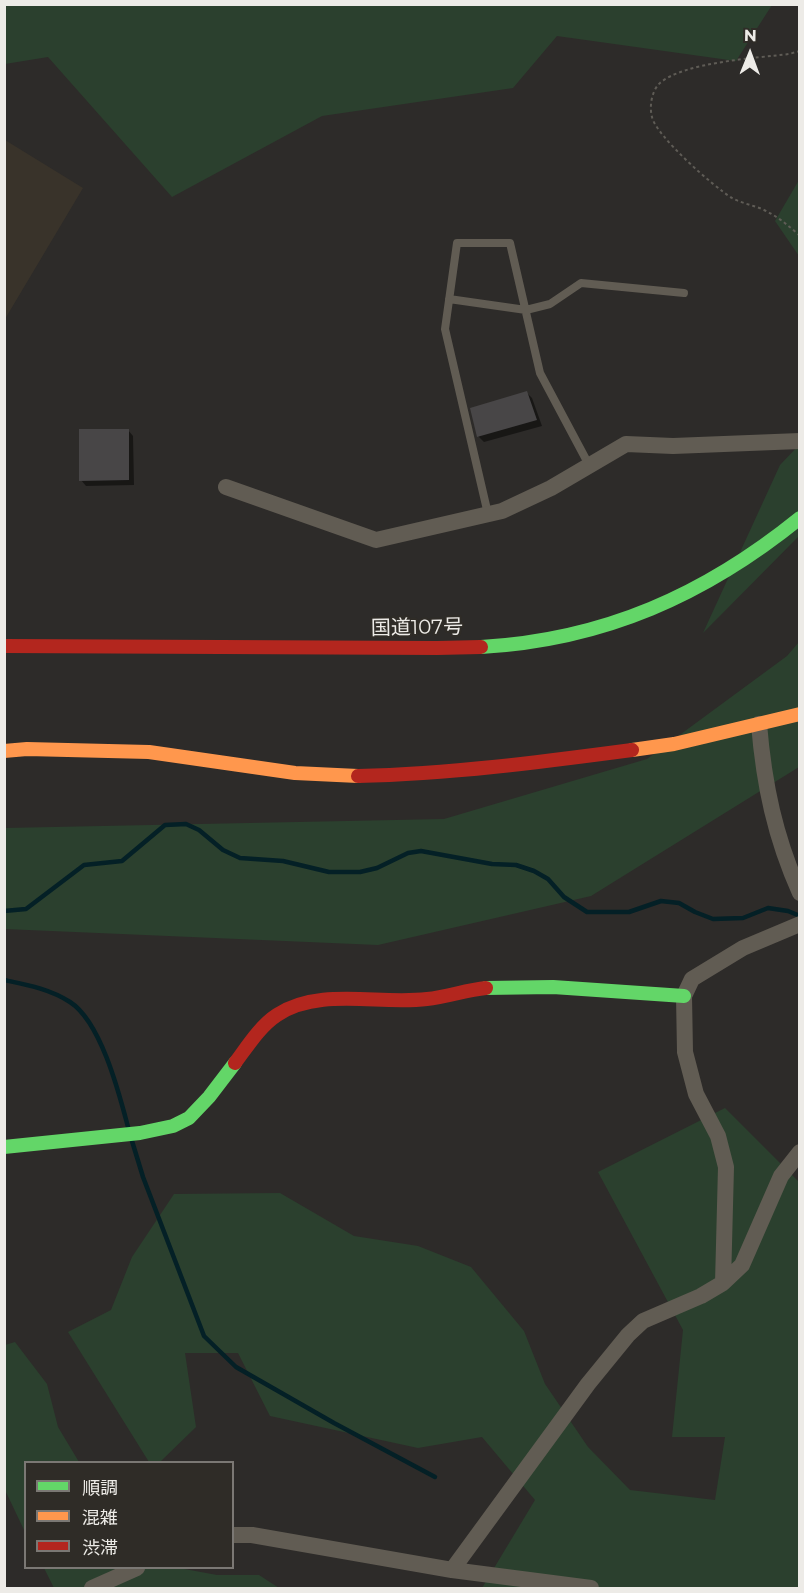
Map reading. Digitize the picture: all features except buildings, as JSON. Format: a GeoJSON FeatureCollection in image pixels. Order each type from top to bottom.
{"type":"FeatureCollection","features":[{"type":"Feature","properties":{"kind":"main road","name":"国道107号"},"geometry":{"type":"LineString","coordinates":[[4,646],[437,648],[498,645],[551,639],[596,629],[684,594],[750,556],[800,518]]}},
{"type":"Feature","properties":{"kind":"main road"},"geometry":{"type":"LineString","coordinates":[[4,751],[27,749],[149,752],[295,773],[335,776],[404,775],[492,768],[674,744],[800,714]]}},
{"type":"Feature","properties":{"kind":"main road"},"geometry":{"type":"LineString","coordinates":[[4,1147],[140,1133],[173,1126],[189,1118],[209,1097],[258,1033],[276,1015],[315,1000],[428,999],[465,990],[503,987],[554,987],[684,996]]}},
{"type":"Feature","properties":{"kind":"street"},"geometry":{"type":"LineString","coordinates":[[226,487],[376,540],[502,511],[550,488],[627,444],[673,446],[800,441]]}},
{"type":"Feature","properties":{"kind":"street"},"geometry":{"type":"LineString","coordinates":[[759,724],[772,817],[788,868],[800,893]]}},
{"type":"Feature","properties":{"kind":"street"},"geometry":{"type":"LineString","coordinates":[[723,1283],[726,1167],[718,1136],[696,1094],[685,1052],[684,996],[692,979],[743,948],[800,924]]}},
{"type":"Feature","properties":{"kind":"street"},"geometry":{"type":"LineString","coordinates":[[452,1570],[581,1393],[628,1335],[643,1321],[701,1296],[723,1283],[742,1265],[781,1176],[800,1152]]}},
{"type":"Feature","properties":{"kind":"street"},"geometry":{"type":"LineString","coordinates":[[234,1535],[252,1535],[452,1570],[591,1588]]}},
{"type":"Feature","properties":{"kind":"street"},"geometry":{"type":"LineString","coordinates":[[92,1588],[135,1569]]}},
{"type":"Feature","properties":{"kind":"lane"},"geometry":{"type":"LineString","coordinates":[[488,514],[445,328],[457,243],[510,243],[540,373],[588,465]]}},
{"type":"Feature","properties":{"kind":"lane"},"geometry":{"type":"LineString","coordinates":[[449,299],[525,310],[550,304],[581,283],[684,293]]}},
{"type":"Feature","properties":{"kind":"path"},"geometry":{"type":"LineString","coordinates":[[800,51],[687,69],[661,82],[652,93],[652,118],[669,142],[708,180],[734,199],[763,210],[785,222],[800,236]]}},
{"type":"Feature","properties":{"kind":"shaded area"},"geometry":{"type":"Polygon","coordinates":[[[5,140],[83,188],[5,319],[5,140]]]}},
{"type":"Feature","properties":{"kind":"green space"},"geometry":{"type":"Polygon","coordinates":[[[5,4],[772,5],[736,61],[557,36],[513,88],[322,116],[172,197],[48,57],[5,64],[5,4]]]}},
{"type":"Feature","properties":{"kind":"green space"},"geometry":{"type":"Polygon","coordinates":[[[799,180],[799,256],[775,221],[799,180]]]}},
{"type":"Feature","properties":{"kind":"green space"},"geometry":{"type":"Polygon","coordinates":[[[799,445],[799,536],[703,633],[780,465],[799,445]]]}},
{"type":"Feature","properties":{"kind":"green space"},"geometry":{"type":"Polygon","coordinates":[[[799,642],[799,767],[591,896],[378,945],[5,929],[5,828],[444,819],[647,759],[787,656],[799,642]]]}},
{"type":"Feature","properties":{"kind":"green space"},"geometry":{"type":"Polygon","coordinates":[[[725,1108],[799,1182],[799,1588],[482,1588],[535,1500],[482,1437],[418,1448],[270,1416],[238,1353],[185,1353],[196,1427],[161,1461],[148,1461],[68,1332],[111,1310],[132,1257],[174,1194],[280,1193],[354,1236],[418,1246],[471,1267],[524,1331],[545,1384],[588,1447],[630,1490],[715,1500],[725,1437],[672,1437],[683,1330],[598,1172],[725,1108]]]}},
{"type":"Feature","properties":{"kind":"green space"},"geometry":{"type":"Polygon","coordinates":[[[15,1342],[47,1384],[58,1427],[78,1461],[24,1461],[24,1530],[5,1490],[5,1345],[15,1342]]]}},
{"type":"Feature","properties":{"kind":"green space"},"geometry":{"type":"Polygon","coordinates":[[[44,1569],[184,1569],[217,1575],[259,1575],[279,1588],[54,1588],[44,1569]]]}},
{"type":"Feature","properties":{"kind":"waterway"},"geometry":{"type":"LineString","coordinates":[[4,911],[26,909],[84,865],[122,861],[165,825],[186,824],[199,830],[223,850],[240,858],[283,861],[329,872],[360,872],[377,868],[408,853],[421,851],[492,864],[516,865],[548,879],[564,897],[587,912],[629,912],[661,901],[679,903],[713,919],[743,918],[768,908],[788,911],[800,916]]}},
{"type":"Feature","properties":{"kind":"waterway"},"geometry":{"type":"LineString","coordinates":[[4,980],[55,994],[70,1002],[81,1012],[100,1041],[128,1127]]}},
{"type":"Feature","properties":{"kind":"waterway"},"geometry":{"type":"LineString","coordinates":[[132,1141],[143,1177],[204,1336],[236,1367],[435,1477]]}},
{"type":"Feature","properties":{"kind":"traffic: fast"},"geometry":{"type":"LineString","coordinates":[[481,647],[526,643],[569,635],[651,609],[727,570],[800,518]]}},
{"type":"Feature","properties":{"kind":"traffic: fast"},"geometry":{"type":"LineString","coordinates":[[486,988],[553,987],[684,996]]}},
{"type":"Feature","properties":{"kind":"traffic: fast"},"geometry":{"type":"LineString","coordinates":[[4,1147],[140,1133],[173,1126],[189,1118],[209,1097],[235,1063]]}},
{"type":"Feature","properties":{"kind":"traffic: slow"},"geometry":{"type":"LineString","coordinates":[[632,750],[674,744],[800,714]]}},
{"type":"Feature","properties":{"kind":"traffic: slow"},"geometry":{"type":"LineString","coordinates":[[4,751],[27,749],[149,752],[295,773],[358,776]]}},
{"type":"Feature","properties":{"kind":"traffic: jam"},"geometry":{"type":"LineString","coordinates":[[4,646],[481,647]]}},
{"type":"Feature","properties":{"kind":"traffic: jam"},"geometry":{"type":"LineString","coordinates":[[358,776],[461,770],[632,750]]}},
{"type":"Feature","properties":{"kind":"traffic: jam"},"geometry":{"type":"LineString","coordinates":[[235,1063],[265,1025],[277,1015],[294,1007],[330,999],[427,999],[486,988]]}}]}
